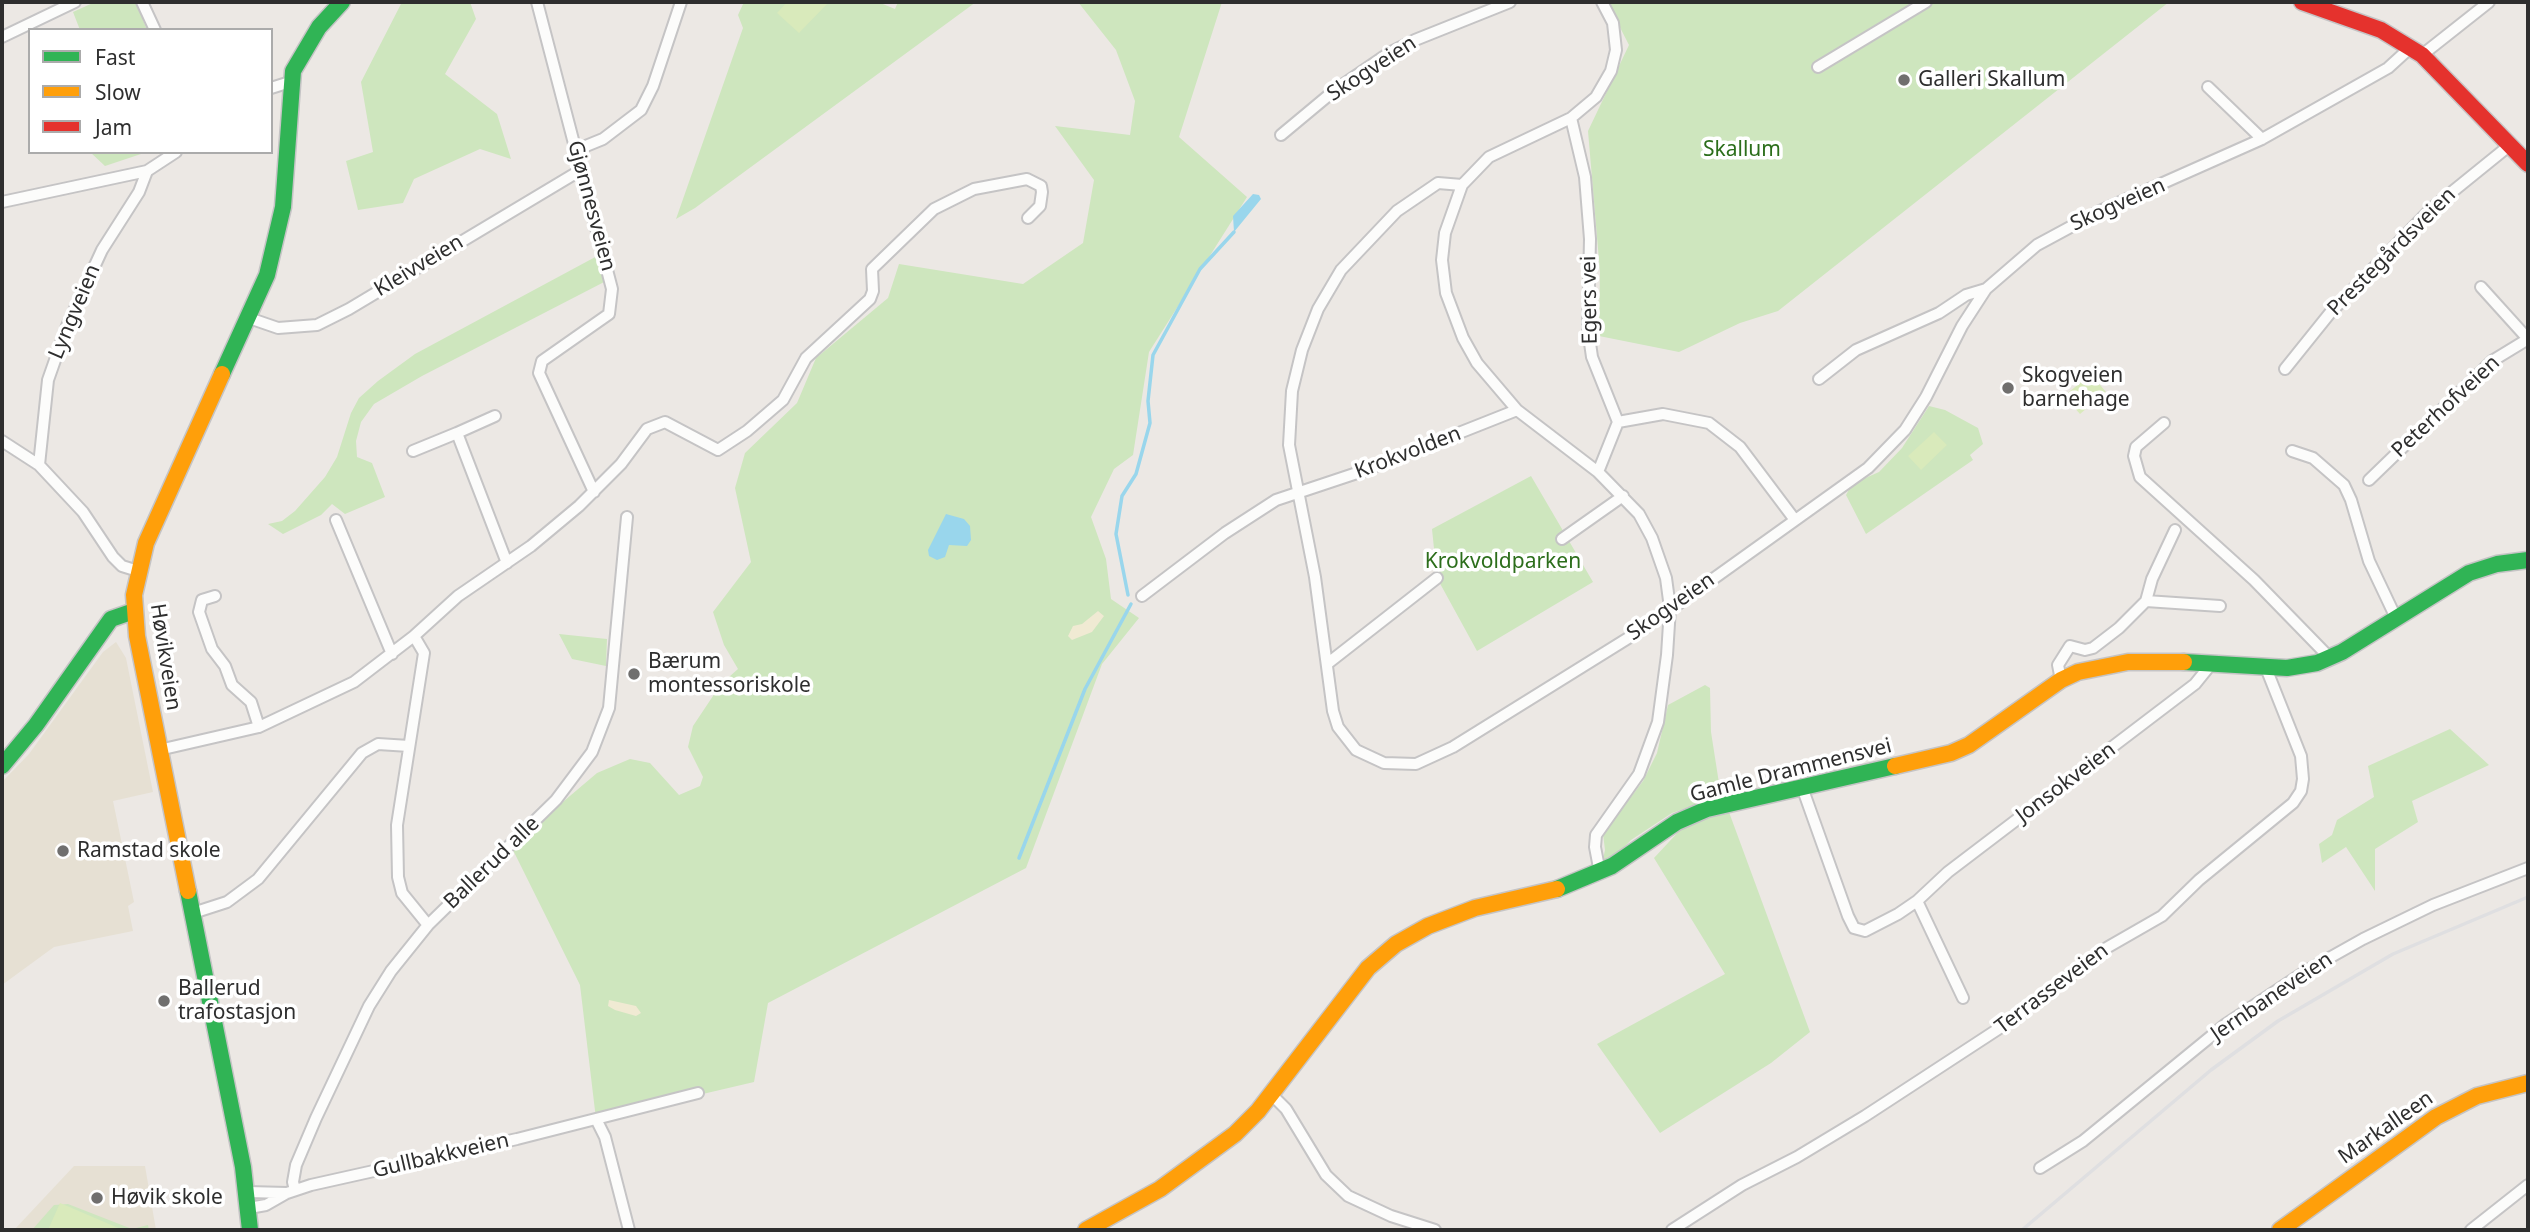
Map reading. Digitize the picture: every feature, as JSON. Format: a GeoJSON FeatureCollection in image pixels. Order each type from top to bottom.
{"type":"FeatureCollection","features":[{"type":"Feature","properties":{"kind":"main road","name":"Høvikveien"},"geometry":{"type":"LineString","coordinates":[[250,1230],[249,1200],[134,611],[138,571],[154,525],[268,275],[280,225],[290,82],[304,48],[342,2]]}},
{"type":"Feature","properties":{"kind":"main road"},"geometry":{"type":"LineString","coordinates":[[2302,2],[2381,30],[2416,51],[2528,164]]}},
{"type":"Feature","properties":{"kind":"main road","name":"Gamle Drammensvei"},"geometry":{"type":"LineString","coordinates":[[1086,1230],[1160,1189],[1218,1148],[1249,1121],[1368,968],[1396,944],[1428,926],[1459,914],[1553,891],[1600,873],[1663,830],[1692,815],[1726,804],[1951,753],[1969,745],[2061,680],[2111,664],[2212,663],[2266,668],[2302,666],[2330,658],[2469,573],[2497,564],[2528,560]]}},
{"type":"Feature","properties":{"kind":"main road"},"geometry":{"type":"LineString","coordinates":[[2,766],[36,725],[111,619],[134,611]]}},
{"type":"Feature","properties":{"kind":"main road"},"geometry":{"type":"LineString","coordinates":[[103,632],[136,628]]}},
{"type":"Feature","properties":{"kind":"main road","name":"Markalleen"},"geometry":{"type":"LineString","coordinates":[[2280,1230],[2436,1117],[2477,1096],[2528,1083]]}},
{"type":"Feature","properties":{"kind":"street"},"geometry":{"type":"LineString","coordinates":[[2,37],[75,2]]}},
{"type":"Feature","properties":{"kind":"street"},"geometry":{"type":"LineString","coordinates":[[142,2],[154,28]]}},
{"type":"Feature","properties":{"kind":"street","name":"Gjønnesveien"},"geometry":{"type":"LineString","coordinates":[[537,2],[610,275],[609,314],[554,350],[539,366],[544,388],[594,492]]}},
{"type":"Feature","properties":{"kind":"street"},"geometry":{"type":"LineString","coordinates":[[576,150],[603,139],[641,110],[653,86],[681,2]]}},
{"type":"Feature","properties":{"kind":"street","name":"Skogveien"},"geometry":{"type":"LineString","coordinates":[[1281,135],[1335,90],[1390,53],[1415,40],[1510,2]]}},
{"type":"Feature","properties":{"kind":"street"},"geometry":{"type":"LineString","coordinates":[[1600,873],[1596,856],[1596,835],[1639,774],[1658,722],[1670,608],[1667,578],[1652,538],[1639,514],[1598,472],[1517,410],[1477,363],[1454,318],[1446,293],[1443,244],[1462,185],[1489,157],[1571,118],[1596,97],[1614,60],[1615,35],[1602,2]]}},
{"type":"Feature","properties":{"kind":"street"},"geometry":{"type":"LineString","coordinates":[[1818,67],[1926,2]]}},
{"type":"Feature","properties":{"kind":"street","name":"Skogveien"},"geometry":{"type":"LineString","coordinates":[[1462,185],[1438,183],[1397,211],[1341,270],[1322,301],[1302,350],[1292,391],[1289,445],[1315,577],[1338,727],[1356,750],[1384,762],[1402,766],[1416,764],[1454,747],[1646,626],[1868,468],[1905,430],[1926,397],[1962,326],[1986,289],[2020,258],[2063,230],[2262,139],[2388,68],[2489,2]]}},
{"type":"Feature","properties":{"kind":"street"},"geometry":{"type":"LineString","coordinates":[[273,87],[290,82]]}},
{"type":"Feature","properties":{"kind":"street"},"geometry":{"type":"LineString","coordinates":[[2208,87],[2262,139]]}},
{"type":"Feature","properties":{"kind":"street","name":"Egers vei"},"geometry":{"type":"LineString","coordinates":[[1571,118],[1577,135],[1586,188],[1590,239],[1587,297],[1592,357],[1618,422]]}},
{"type":"Feature","properties":{"kind":"street","name":"Prestegårdsveien"},"geometry":{"type":"LineString","coordinates":[[2285,369],[2330,313],[2431,209],[2510,145]]}},
{"type":"Feature","properties":{"kind":"street"},"geometry":{"type":"LineString","coordinates":[[2,202],[147,171],[173,154]]}},
{"type":"Feature","properties":{"kind":"street","name":"Kleivveien"},"geometry":{"type":"LineString","coordinates":[[249,318],[278,328],[293,329],[317,325],[349,309],[581,170]]}},
{"type":"Feature","properties":{"kind":"street","name":"Lyngveien"},"geometry":{"type":"LineString","coordinates":[[39,465],[48,380],[67,326],[102,250],[139,192],[147,171]]}},
{"type":"Feature","properties":{"kind":"street"},"geometry":{"type":"LineString","coordinates":[[159,750],[259,727],[354,682],[414,636],[458,596],[507,563],[594,492],[647,429],[665,422],[718,450],[747,431],[783,400],[806,358],[870,299],[873,291],[872,270],[934,209],[974,188],[1027,179],[1041,186],[1042,192],[1040,206],[1028,218]]}},
{"type":"Feature","properties":{"kind":"street","name":"Peterhofveien"},"geometry":{"type":"LineString","coordinates":[[2369,480],[2492,361],[2528,339],[2482,286]]}},
{"type":"Feature","properties":{"kind":"street","name":"Skogveien"},"geometry":{"type":"LineString","coordinates":[[1819,379],[1856,350],[1919,324],[1966,295],[1986,289]]}},
{"type":"Feature","properties":{"kind":"street","name":"Krokvolden"},"geometry":{"type":"LineString","coordinates":[[1298,493],[1517,410]]}},
{"type":"Feature","properties":{"kind":"street"},"geometry":{"type":"LineString","coordinates":[[1598,472],[1618,422],[1662,414],[1686,416],[1709,423],[1740,447],[1795,520]]}},
{"type":"Feature","properties":{"kind":"street"},"geometry":{"type":"LineString","coordinates":[[412,451],[495,416]]}},
{"type":"Feature","properties":{"kind":"street"},"geometry":{"type":"LineString","coordinates":[[2164,423],[2136,447],[2134,456],[2140,477],[2253,580],[2330,658]]}},
{"type":"Feature","properties":{"kind":"street"},"geometry":{"type":"LineString","coordinates":[[457,433],[507,563]]}},
{"type":"Feature","properties":{"kind":"street"},"geometry":{"type":"LineString","coordinates":[[2,441],[39,465],[83,512],[113,557],[122,566],[138,571]]}},
{"type":"Feature","properties":{"kind":"street"},"geometry":{"type":"LineString","coordinates":[[2292,451],[2313,458],[2344,485],[2369,561],[2396,618]]}},
{"type":"Feature","properties":{"kind":"street"},"geometry":{"type":"LineString","coordinates":[[1142,596],[1225,533],[1276,500],[1298,493]]}},
{"type":"Feature","properties":{"kind":"street"},"geometry":{"type":"LineString","coordinates":[[1562,538],[1623,496]]}},
{"type":"Feature","properties":{"kind":"street","name":"Ballerud alle"},"geometry":{"type":"LineString","coordinates":[[291,1192],[296,1165],[369,1006],[391,971],[428,925],[556,800],[592,752],[609,708],[627,517]]}},
{"type":"Feature","properties":{"kind":"street"},"geometry":{"type":"LineString","coordinates":[[335,520],[392,654]]}},
{"type":"Feature","properties":{"kind":"street"},"geometry":{"type":"LineString","coordinates":[[2061,680],[2058,665],[2070,646],[2085,650],[2093,648],[2119,628],[2146,601],[2152,579],[2175,530]]}},
{"type":"Feature","properties":{"kind":"street"},"geometry":{"type":"LineString","coordinates":[[1327,664],[1437,578]]}},
{"type":"Feature","properties":{"kind":"street"},"geometry":{"type":"LineString","coordinates":[[215,596],[202,600],[200,612],[212,649],[225,666],[232,685],[251,702],[259,727]]}},
{"type":"Feature","properties":{"kind":"street"},"geometry":{"type":"LineString","coordinates":[[2146,601],[2220,606]]}},
{"type":"Feature","properties":{"kind":"street"},"geometry":{"type":"LineString","coordinates":[[414,636],[424,653],[397,825],[398,877],[402,893],[428,925]]}},
{"type":"Feature","properties":{"kind":"street","name":"Jonsokveien"},"geometry":{"type":"LineString","coordinates":[[1802,787],[1854,928],[1865,931],[1917,901],[1948,872],[2195,684],[2212,663]]}},
{"type":"Feature","properties":{"kind":"street","name":"Terrasseveien"},"geometry":{"type":"LineString","coordinates":[[1672,1230],[1742,1185],[1797,1157],[1865,1116],[2001,1027],[2108,947],[2162,916],[2199,880],[2293,803],[2301,791],[2301,756],[2266,668]]}},
{"type":"Feature","properties":{"kind":"street"},"geometry":{"type":"LineString","coordinates":[[193,914],[227,902],[258,879],[362,753],[378,744],[409,747]]}},
{"type":"Feature","properties":{"kind":"street","name":"Jernbaneveien"},"geometry":{"type":"LineString","coordinates":[[2040,1168],[2110,1120],[2226,1024],[2306,971],[2363,939],[2433,905],[2528,868]]}},
{"type":"Feature","properties":{"kind":"street"},"geometry":{"type":"LineString","coordinates":[[1917,901],[1963,998]]}},
{"type":"Feature","properties":{"kind":"street","name":"Gullbakkveien"},"geometry":{"type":"LineString","coordinates":[[249,1200],[698,1093]]}},
{"type":"Feature","properties":{"kind":"street"},"geometry":{"type":"LineString","coordinates":[[1271,1094],[1286,1109],[1335,1186],[1361,1204],[1436,1230]]}},
{"type":"Feature","properties":{"kind":"street"},"geometry":{"type":"LineString","coordinates":[[596,1119],[606,1137],[629,1230]]}},
{"type":"Feature","properties":{"kind":"street"},"geometry":{"type":"LineString","coordinates":[[2471,1230],[2528,1185]]}},
{"type":"Feature","properties":{"kind":"shaded area","name":"Ramstad skole"},"geometry":{"type":"Polygon","coordinates":[[[116,642],[126,658],[153,792],[113,801],[134,902],[128,906],[133,931],[54,947],[2,985],[2,782],[29,754],[103,652],[116,642]]]}},
{"type":"Feature","properties":{"kind":"shaded area","name":"Høvik skole"},"geometry":{"type":"Polygon","coordinates":[[[74,1166],[145,1166],[156,1230],[14,1230],[74,1166]]]}},
{"type":"Feature","properties":{"kind":"green space"},"geometry":{"type":"Polygon","coordinates":[[[95,2],[136,2],[146,28],[79,28],[73,12],[95,2]]]}},
{"type":"Feature","properties":{"kind":"green space"},"geometry":{"type":"Polygon","coordinates":[[[402,2],[470,2],[476,19],[445,74],[497,114],[511,159],[480,149],[414,179],[403,203],[358,210],[346,161],[373,152],[361,82],[402,2]]]}},
{"type":"Feature","properties":{"kind":"green space"},"geometry":{"type":"Polygon","coordinates":[[[744,2],[878,2],[895,9],[898,2],[976,2],[695,208],[676,219],[743,28],[738,15],[744,2]]]}},
{"type":"Feature","properties":{"kind":"green space"},"geometry":{"type":"Polygon","coordinates":[[[787,2],[829,2],[799,33],[777,13],[787,2]]]}},
{"type":"Feature","properties":{"kind":"green space"},"geometry":{"type":"Polygon","coordinates":[[[1078,2],[1222,2],[1179,137],[1247,197],[1149,352],[1133,455],[1114,469],[1091,517],[1106,559],[1111,599],[1139,618],[1102,664],[1026,868],[768,1003],[754,1082],[596,1119],[580,985],[511,846],[597,773],[630,759],[650,763],[679,795],[700,786],[703,777],[688,747],[693,726],[721,684],[738,669],[724,645],[713,612],[751,562],[735,488],[745,453],[797,403],[816,358],[888,298],[899,264],[1023,284],[1083,243],[1094,180],[1055,126],[1130,135],[1135,101],[1116,50],[1078,2]]]}},
{"type":"Feature","properties":{"kind":"green space","name":"Skallum"},"geometry":{"type":"Polygon","coordinates":[[[1607,2],[2169,2],[1778,311],[1740,323],[1679,352],[1599,336],[1600,272],[1588,131],[1629,45],[1607,2]]]}},
{"type":"Feature","properties":{"kind":"green space"},"geometry":{"type":"Polygon","coordinates":[[[92,154],[141,154],[105,166],[92,154]]]}},
{"type":"Feature","properties":{"kind":"green space"},"geometry":{"type":"Polygon","coordinates":[[[599,255],[608,280],[422,376],[374,404],[361,422],[356,441],[357,457],[372,463],[385,497],[345,514],[332,504],[321,515],[283,534],[268,524],[282,521],[295,511],[325,477],[337,457],[351,413],[359,398],[378,381],[415,354],[599,255]]]}},
{"type":"Feature","properties":{"kind":"green space"},"geometry":{"type":"Polygon","coordinates":[[[2091,374],[2106,392],[2080,414],[2064,396],[2091,374]]]}},
{"type":"Feature","properties":{"kind":"green space"},"geometry":{"type":"Polygon","coordinates":[[[1929,406],[1945,410],[1978,428],[1983,444],[1970,455],[1973,460],[1866,534],[1846,495],[1852,484],[1879,472],[1902,448],[1929,406]]]}},
{"type":"Feature","properties":{"kind":"green space"},"geometry":{"type":"Polygon","coordinates":[[[1934,432],[1947,445],[1921,470],[1908,456],[1934,432]]]}},
{"type":"Feature","properties":{"kind":"green space","name":"Krokvoldparken"},"geometry":{"type":"Polygon","coordinates":[[[1531,476],[1593,582],[1477,651],[1437,578],[1432,529],[1531,476]]]}},
{"type":"Feature","properties":{"kind":"green space"},"geometry":{"type":"Polygon","coordinates":[[[559,634],[607,639],[606,666],[572,659],[559,634]]]}},
{"type":"Feature","properties":{"kind":"green space"},"geometry":{"type":"Polygon","coordinates":[[[1705,685],[1710,688],[1711,732],[1721,796],[1672,813],[1631,840],[1600,873],[1605,850],[1603,834],[1643,781],[1657,753],[1668,705],[1705,685]]]}},
{"type":"Feature","properties":{"kind":"green space"},"geometry":{"type":"Polygon","coordinates":[[[2450,729],[2489,765],[2412,801],[2418,822],[2375,849],[2375,891],[2346,847],[2322,863],[2319,844],[2332,835],[2337,820],[2374,797],[2368,766],[2450,729]]]}},
{"type":"Feature","properties":{"kind":"green space"},"geometry":{"type":"Polygon","coordinates":[[[1726,804],[1810,1032],[1771,1063],[1660,1133],[1597,1044],[1725,974],[1654,858],[1681,829],[1726,804]]]}},
{"type":"Feature","properties":{"kind":"green space","name":"Høvik skole"},"geometry":{"type":"Polygon","coordinates":[[[60,1203],[123,1230],[48,1230],[60,1203]]]}},
{"type":"Feature","properties":{"kind":"green space","name":"Høvik skole"},"geometry":{"type":"Polygon","coordinates":[[[68,1204],[132,1229],[148,1225],[149,1230],[32,1230],[54,1205],[68,1204]]]}},
{"type":"Feature","properties":{"kind":"sand"},"geometry":{"type":"Polygon","coordinates":[[[1098,611],[1104,616],[1092,632],[1072,640],[1068,636],[1073,626],[1082,624],[1098,611]]]}},
{"type":"Feature","properties":{"kind":"sand"},"geometry":{"type":"Polygon","coordinates":[[[609,1000],[636,1006],[641,1013],[636,1016],[615,1010],[608,1006],[609,1000]]]}},
{"type":"Feature","properties":{"kind":"water"},"geometry":{"type":"Polygon","coordinates":[[[1253,194],[1259,195],[1261,199],[1234,232],[1233,216],[1253,194]]]}},
{"type":"Feature","properties":{"kind":"water"},"geometry":{"type":"Polygon","coordinates":[[[946,514],[964,519],[970,526],[971,540],[967,546],[949,545],[945,557],[937,560],[929,556],[928,550],[946,514]]]}},
{"type":"Feature","properties":{"kind":"waterway"},"geometry":{"type":"LineString","coordinates":[[1128,595],[1116,534],[1122,496],[1136,474],[1150,423],[1148,401],[1153,355],[1200,269],[1234,232]]}},
{"type":"Feature","properties":{"kind":"waterway"},"geometry":{"type":"LineString","coordinates":[[1019,858],[1085,689],[1131,604]]}},
{"type":"Feature","properties":{"kind":"railway"},"geometry":{"type":"LineString","coordinates":[[2022,1230],[2211,1070],[2278,1021],[2393,954],[2528,897]]}},
{"type":"Feature","properties":{"kind":"traffic: fast"},"geometry":{"type":"LineString","coordinates":[[222,374],[267,275],[283,207],[293,71],[319,27],[342,2]]}},
{"type":"Feature","properties":{"kind":"traffic: fast"},"geometry":{"type":"LineString","coordinates":[[2184,662],[2287,668],[2317,663],[2342,652],[2469,573],[2497,564],[2528,560]]}},
{"type":"Feature","properties":{"kind":"traffic: fast"},"geometry":{"type":"LineString","coordinates":[[2,766],[36,725],[111,619],[134,611]]}},
{"type":"Feature","properties":{"kind":"traffic: fast"},"geometry":{"type":"LineString","coordinates":[[1557,889],[1612,866],[1677,822],[1707,809],[1895,766]]}},
{"type":"Feature","properties":{"kind":"traffic: fast"},"geometry":{"type":"LineString","coordinates":[[188,891],[243,1167],[250,1230]]}},
{"type":"Feature","properties":{"kind":"traffic: slow"},"geometry":{"type":"LineString","coordinates":[[188,891],[137,636],[134,595],[146,543],[222,374]]}},
{"type":"Feature","properties":{"kind":"traffic: slow"},"geometry":{"type":"LineString","coordinates":[[1895,766],[1951,753],[1969,745],[2061,680],[2078,672],[2128,662],[2184,662]]}},
{"type":"Feature","properties":{"kind":"traffic: slow"},"geometry":{"type":"LineString","coordinates":[[1086,1230],[1160,1189],[1235,1134],[1258,1111],[1368,968],[1396,944],[1428,926],[1475,908],[1557,889]]}},
{"type":"Feature","properties":{"kind":"traffic: slow"},"geometry":{"type":"LineString","coordinates":[[2280,1230],[2436,1117],[2477,1096],[2528,1083]]}},
{"type":"Feature","properties":{"kind":"traffic: jam"},"geometry":{"type":"LineString","coordinates":[[2302,2],[2381,30],[2422,55],[2528,164]]}},
{"type":"Feature","properties":{"kind":"place","name":"Galleri Skallum"},"geometry":{"type":"Point","coordinates":[1904,80]}},
{"type":"Feature","properties":{"kind":"place","name":"Skogveien barnehage"},"geometry":{"type":"Point","coordinates":[2008,388]}},
{"type":"Feature","properties":{"kind":"place","name":"Bærum montessoriskole"},"geometry":{"type":"Point","coordinates":[634,674]}},
{"type":"Feature","properties":{"kind":"place","name":"Ramstad skole"},"geometry":{"type":"Point","coordinates":[63,851]}},
{"type":"Feature","properties":{"kind":"place","name":"Ballerud trafostasjon"},"geometry":{"type":"Point","coordinates":[164,1001]}},
{"type":"Feature","properties":{"kind":"place","name":"Høvik skole"},"geometry":{"type":"Point","coordinates":[97,1198]}}]}
